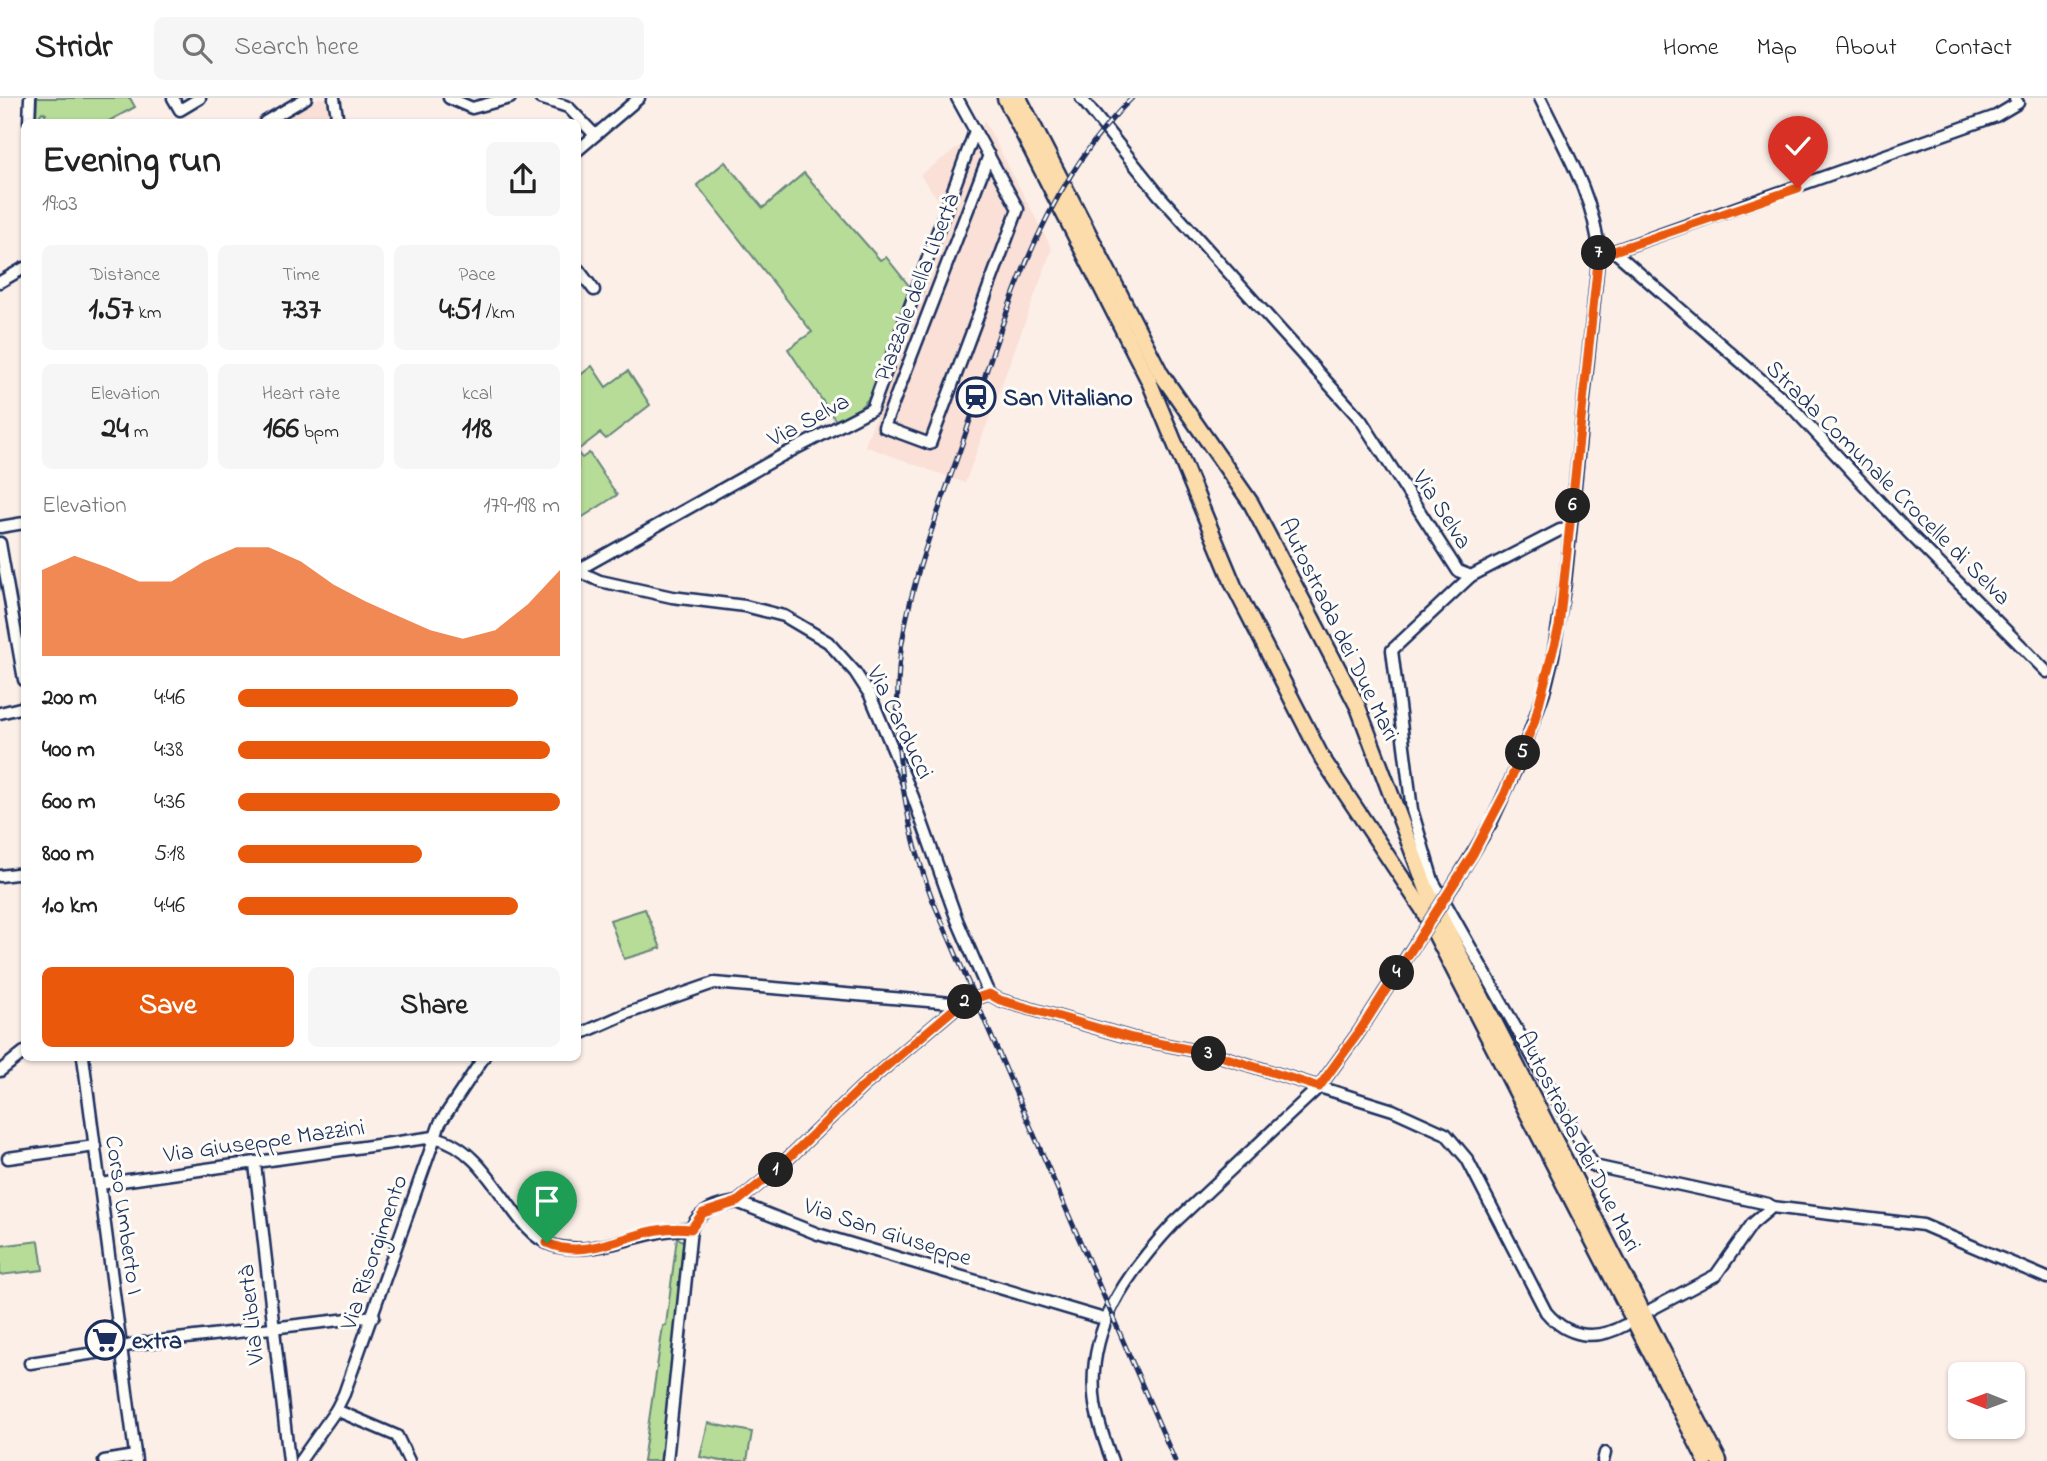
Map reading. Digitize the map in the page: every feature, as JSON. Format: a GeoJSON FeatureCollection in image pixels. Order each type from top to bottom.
{"type":"FeatureCollection","features":[{"type":"Feature","properties":{"kind":"highway","name":"Autostrada dei Due Mari"},"geometry":{"type":"LineString","coordinates":[[1005,98],[1149,381],[1234,586],[1322,758],[1422,908],[1706,1461]]}},
{"type":"Feature","properties":{"kind":"highway","name":"Autostrada dei Due Mari"},"geometry":{"type":"LineString","coordinates":[[1019,98],[1161,374],[1251,503],[1358,707],[1427,890],[1718,1461]]}},
{"type":"Feature","properties":{"kind":"street"},"geometry":{"type":"LineString","coordinates":[[29,119],[30,98]]}},
{"type":"Feature","properties":{"kind":"street"},"geometry":{"type":"LineString","coordinates":[[173,98],[180,110],[201,98]]}},
{"type":"Feature","properties":{"kind":"street"},"geometry":{"type":"LineString","coordinates":[[270,119],[306,98]]}},
{"type":"Feature","properties":{"kind":"street"},"geometry":{"type":"LineString","coordinates":[[334,98],[338,119]]}},
{"type":"Feature","properties":{"kind":"street"},"geometry":{"type":"LineString","coordinates":[[449,98],[465,107],[510,98]]}},
{"type":"Feature","properties":{"kind":"street"},"geometry":{"type":"LineString","coordinates":[[540,98],[568,107],[579,119]]}},
{"type":"Feature","properties":{"kind":"street"},"geometry":{"type":"LineString","coordinates":[[581,147],[639,98]]}},
{"type":"Feature","properties":{"kind":"street"},"geometry":{"type":"LineString","coordinates":[[957,98],[989,155]]}},
{"type":"Feature","properties":{"kind":"street","name":"Via Selva"},"geometry":{"type":"LineString","coordinates":[[1082,98],[1159,195],[1361,420],[1458,571],[1471,576],[1560,530],[1570,529]]}},
{"type":"Feature","properties":{"kind":"street"},"geometry":{"type":"LineString","coordinates":[[1112,1461],[1098,1419],[1094,1383],[1097,1346],[1104,1319],[1152,1246],[1319,1087],[1359,1032],[1491,823],[1538,712],[1559,627],[1599,252],[1598,229],[1540,98]]}},
{"type":"Feature","properties":{"kind":"street"},"geometry":{"type":"LineString","coordinates":[[1599,252],[1614,251],[1925,142],[1996,116],[2017,101]]}},
{"type":"Feature","properties":{"kind":"street"},"geometry":{"type":"LineString","coordinates":[[581,121],[594,135]]}},
{"type":"Feature","properties":{"kind":"street","name":"Via Selva"},"geometry":{"type":"LineString","coordinates":[[581,568],[783,455],[872,409],[975,131]]}},
{"type":"Feature","properties":{"kind":"street","name":"Piazzale della Libertà"},"geometry":{"type":"LineString","coordinates":[[989,155],[1018,209],[930,444],[884,427],[989,155]]}},
{"type":"Feature","properties":{"kind":"street","name":"Strada Comunale Crocelle di Selva"},"geometry":{"type":"LineString","coordinates":[[1614,251],[1789,404],[1907,531],[2047,673]]}},
{"type":"Feature","properties":{"kind":"street"},"geometry":{"type":"LineString","coordinates":[[0,282],[21,270]]}},
{"type":"Feature","properties":{"kind":"street"},"geometry":{"type":"LineString","coordinates":[[581,273],[594,289]]}},
{"type":"Feature","properties":{"kind":"street"},"geometry":{"type":"LineString","coordinates":[[0,527],[21,524]]}},
{"type":"Feature","properties":{"kind":"street"},"geometry":{"type":"LineString","coordinates":[[0,543],[21,662]]}},
{"type":"Feature","properties":{"kind":"street","name":"Via Carducci"},"geometry":{"type":"LineString","coordinates":[[581,572],[600,581],[671,597],[745,606],[784,616],[828,642],[855,672],[870,695],[913,797],[957,920],[989,994]]}},
{"type":"Feature","properties":{"kind":"street"},"geometry":{"type":"LineString","coordinates":[[1471,576],[1392,650],[1412,810],[1433,881],[1594,1166],[1772,1207],[1923,1226],[2047,1279]]}},
{"type":"Feature","properties":{"kind":"street"},"geometry":{"type":"LineString","coordinates":[[14,619],[21,616]]}},
{"type":"Feature","properties":{"kind":"street"},"geometry":{"type":"LineString","coordinates":[[0,713],[21,708]]}},
{"type":"Feature","properties":{"kind":"street"},"geometry":{"type":"LineString","coordinates":[[0,876],[21,873]]}},
{"type":"Feature","properties":{"kind":"street"},"geometry":{"type":"LineString","coordinates":[[581,1034],[628,1013],[714,983],[961,1003],[989,994],[1000,1000],[1081,1024],[1217,1055],[1393,1110],[1446,1134],[1468,1158],[1546,1312],[1555,1322],[1576,1335],[1591,1336],[1625,1325]]}},
{"type":"Feature","properties":{"kind":"street"},"geometry":{"type":"LineString","coordinates":[[667,1461],[691,1229],[703,1213],[737,1202],[774,1172],[862,1087],[961,1003]]}},
{"type":"Feature","properties":{"kind":"street"},"geometry":{"type":"LineString","coordinates":[[0,1071],[21,1054]]}},
{"type":"Feature","properties":{"kind":"street","name":"Corso Umberto I"},"geometry":{"type":"LineString","coordinates":[[84,1061],[136,1459]]}},
{"type":"Feature","properties":{"kind":"street","name":"Via Risorgimento"},"geometry":{"type":"LineString","coordinates":[[300,1461],[336,1410],[374,1316],[440,1123],[481,1061]]}},
{"type":"Feature","properties":{"kind":"street"},"geometry":{"type":"LineString","coordinates":[[435,1137],[460,1148],[481,1167],[528,1228],[552,1245],[597,1247],[658,1230],[691,1229]]}},
{"type":"Feature","properties":{"kind":"street","name":"Via Giuseppe Mazzini"},"geometry":{"type":"LineString","coordinates":[[100,1184],[435,1137]]}},
{"type":"Feature","properties":{"kind":"street"},"geometry":{"type":"LineString","coordinates":[[8,1158],[95,1146]]}},
{"type":"Feature","properties":{"kind":"street","name":"Via Libertà"},"geometry":{"type":"LineString","coordinates":[[255,1164],[289,1461]]}},
{"type":"Feature","properties":{"kind":"street","name":"Via San Giuseppe"},"geometry":{"type":"LineString","coordinates":[[737,1202],[818,1234],[1104,1319]]}},
{"type":"Feature","properties":{"kind":"street"},"geometry":{"type":"LineString","coordinates":[[1652,1309],[1716,1275],[1752,1224],[1772,1207]]}},
{"type":"Feature","properties":{"kind":"street"},"geometry":{"type":"LineString","coordinates":[[30,1363],[122,1348],[374,1316]]}},
{"type":"Feature","properties":{"kind":"street"},"geometry":{"type":"LineString","coordinates":[[336,1410],[397,1436],[409,1461]]}},
{"type":"Feature","properties":{"kind":"street"},"geometry":{"type":"LineString","coordinates":[[104,1461],[136,1459]]}},
{"type":"Feature","properties":{"kind":"shaded area"},"geometry":{"type":"Polygon","coordinates":[[[319,98],[329,99],[332,119],[284,119],[319,98]]]}},
{"type":"Feature","properties":{"kind":"shaded area"},"geometry":{"type":"Polygon","coordinates":[[[984,120],[1052,249],[965,483],[865,446],[984,120]]]}},
{"type":"Feature","properties":{"kind":"shaded area"},"geometry":{"type":"Polygon","coordinates":[[[964,143],[946,191],[941,203],[920,175],[964,143]]]}},
{"type":"Feature","properties":{"kind":"green space"},"geometry":{"type":"Polygon","coordinates":[[[37,98],[130,98],[135,107],[113,119],[43,119],[46,114],[42,112],[36,119],[37,98]]]}},
{"type":"Feature","properties":{"kind":"green space"},"geometry":{"type":"Polygon","coordinates":[[[725,162],[763,208],[804,173],[880,260],[886,257],[910,287],[870,397],[860,408],[836,421],[788,349],[812,332],[697,185],[725,162]]]}},
{"type":"Feature","properties":{"kind":"green space"},"geometry":{"type":"Polygon","coordinates":[[[592,366],[606,387],[628,371],[650,405],[606,439],[600,433],[581,448],[581,375],[592,366]]]}},
{"type":"Feature","properties":{"kind":"green space"},"geometry":{"type":"Polygon","coordinates":[[[589,453],[617,495],[581,518],[581,457],[589,453]]]}},
{"type":"Feature","properties":{"kind":"green space"},"geometry":{"type":"Polygon","coordinates":[[[645,909],[661,948],[624,959],[610,920],[645,909]]]}},
{"type":"Feature","properties":{"kind":"green space"},"geometry":{"type":"Polygon","coordinates":[[[677,1237],[685,1243],[664,1461],[643,1461],[663,1326],[666,1325],[677,1237]]]}},
{"type":"Feature","properties":{"kind":"green space"},"geometry":{"type":"Polygon","coordinates":[[[39,1241],[43,1270],[0,1275],[0,1246],[39,1241]]]}},
{"type":"Feature","properties":{"kind":"green space"},"geometry":{"type":"Polygon","coordinates":[[[708,1423],[752,1432],[747,1461],[721,1461],[700,1457],[708,1423]]]}},
{"type":"Feature","properties":{"kind":"railway"},"geometry":{"type":"LineString","coordinates":[[1132,98],[1099,135],[1071,175],[1047,217],[1009,307],[915,583],[899,667],[898,727],[899,756],[908,815],[933,901],[1175,1461]]}},
{"type":"Feature","properties":{"kind":"place","name":"San Vitaliano"},"geometry":{"type":"Point","coordinates":[976,397]}},
{"type":"Feature","properties":{"kind":"place","name":"extra"},"geometry":{"type":"Point","coordinates":[105,1340]}},
{"type":"Feature","properties":{"kind":"route"},"geometry":{"type":"LineString","coordinates":[[547,1243],[576,1248],[597,1247],[658,1230],[691,1229],[698,1216],[712,1208],[737,1202],[774,1172],[862,1087],[961,1003],[989,994],[1000,1000],[1081,1024],[1217,1055],[1319,1087],[1359,1032],[1473,854],[1505,793],[1534,723],[1559,627],[1599,252],[1614,251],[1798,188]]}}]}
